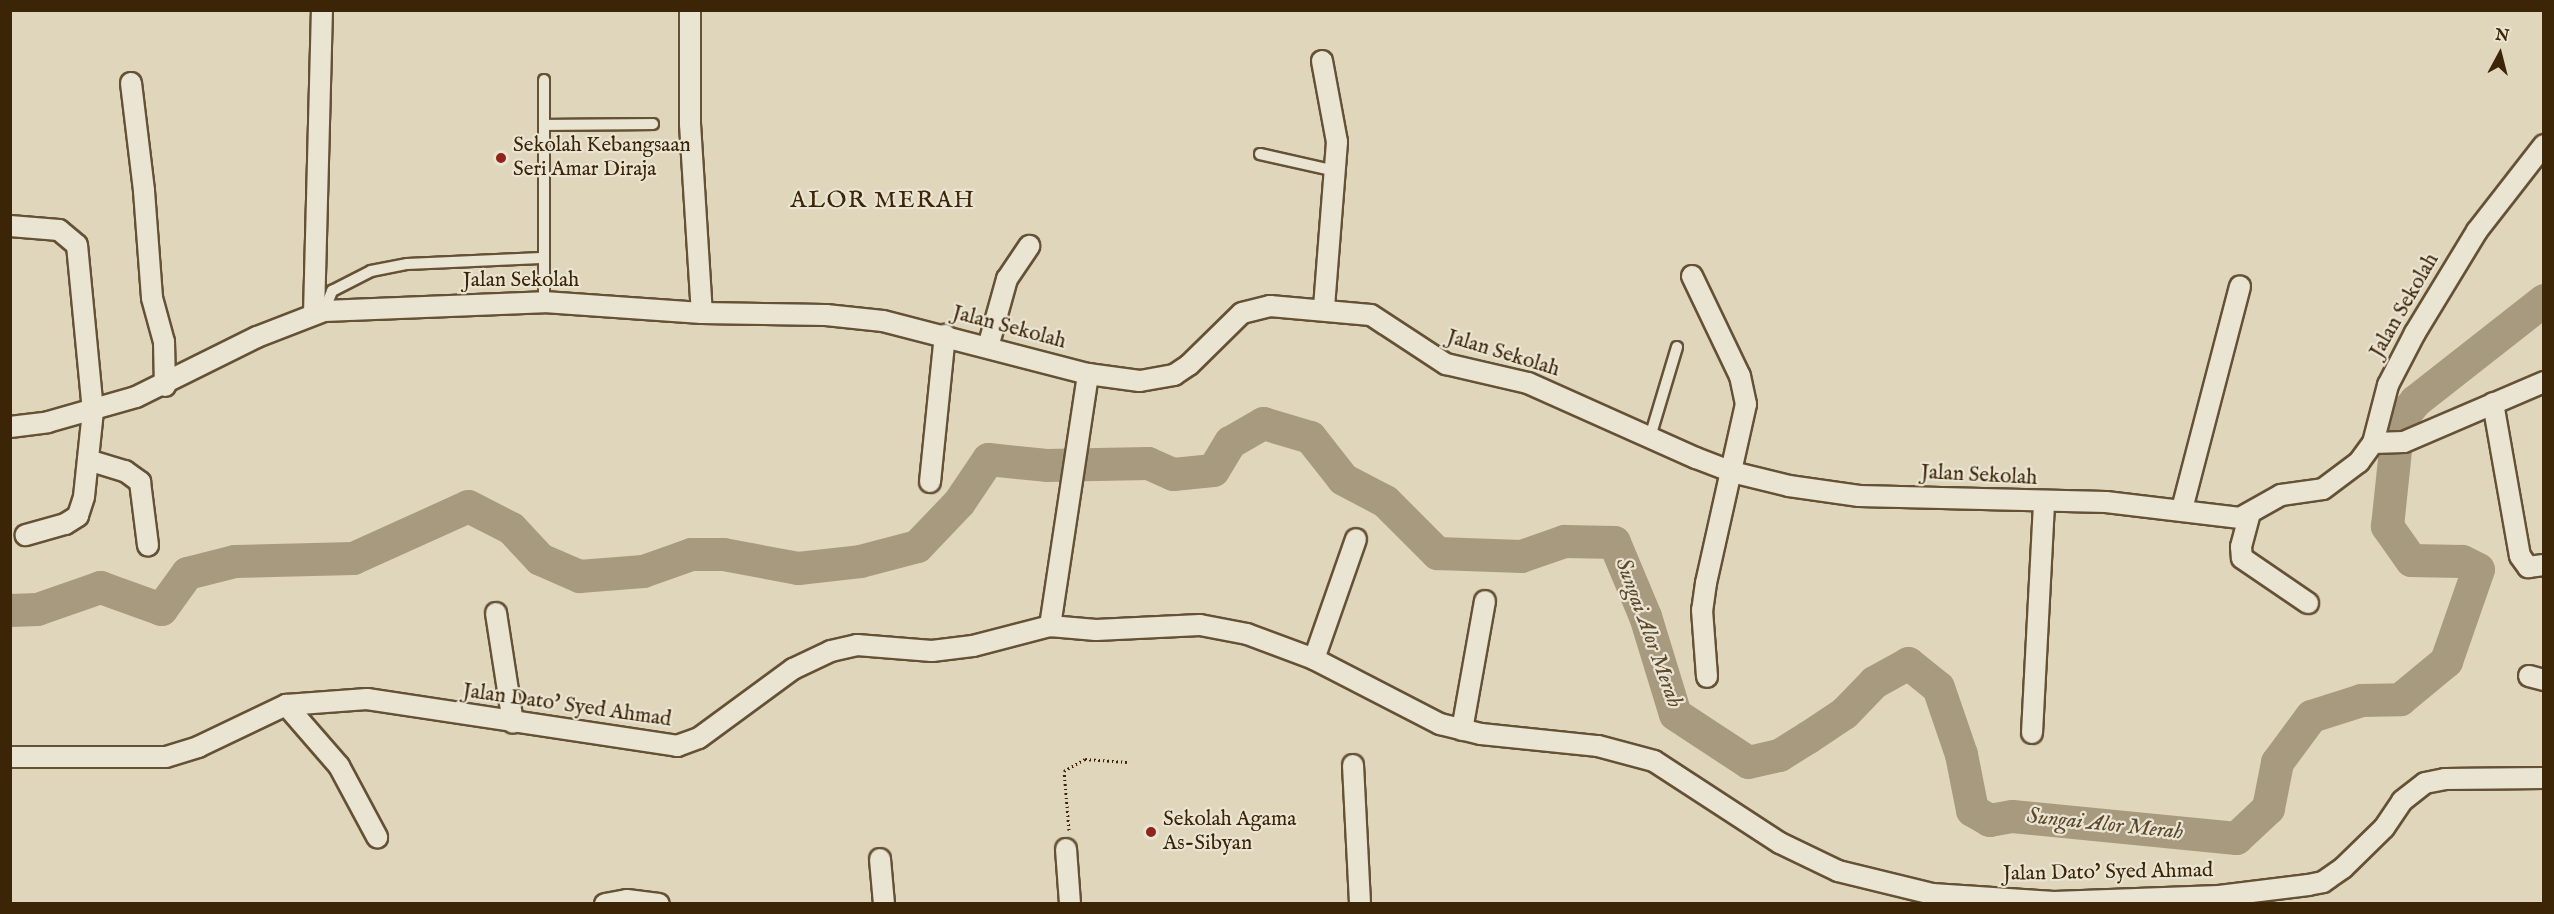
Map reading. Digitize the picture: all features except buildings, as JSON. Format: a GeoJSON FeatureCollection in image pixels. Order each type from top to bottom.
{"type":"FeatureCollection","features":[{"type":"Feature","properties":{"kind":"street"},"geometry":{"type":"LineString","coordinates":[[319,312],[322,10]]}},
{"type":"Feature","properties":{"kind":"street"},"geometry":{"type":"LineString","coordinates":[[690,10],[690,124],[702,313]]}},
{"type":"Feature","properties":{"kind":"street"},"geometry":{"type":"LineString","coordinates":[[1322,61],[1337,126],[1336,171],[1324,309]]}},
{"type":"Feature","properties":{"kind":"street"},"geometry":{"type":"LineString","coordinates":[[131,83],[144,190],[152,298],[164,342],[165,386]]}},
{"type":"Feature","properties":{"kind":"street","name":"Jalan Sekolah"},"geometry":{"type":"LineString","coordinates":[[10,427],[93,411],[165,386],[257,337],[319,312],[544,302],[702,313],[826,315],[883,321],[945,335],[1088,374],[1158,380],[1189,366],[1242,313],[1270,306],[1324,309],[1371,315],[1446,364],[1528,383],[1732,472],[1834,494],[2044,503],[2106,502],[2182,509],[2225,517],[2250,513],[2281,495],[2311,492],[2338,481],[2378,443],[2388,385],[2415,333],[2483,222],[2544,145]]}},
{"type":"Feature","properties":{"kind":"street"},"geometry":{"type":"LineString","coordinates":[[10,226],[59,230],[77,245],[93,411],[88,460],[78,516],[65,524],[26,535]]}},
{"type":"Feature","properties":{"kind":"street"},"geometry":{"type":"LineString","coordinates":[[988,347],[1007,279],[1029,246]]}},
{"type":"Feature","properties":{"kind":"street"},"geometry":{"type":"LineString","coordinates":[[1692,276],[1744,390],[1744,423],[1702,610],[1707,677]]}},
{"type":"Feature","properties":{"kind":"street"},"geometry":{"type":"LineString","coordinates":[[2182,509],[2240,286]]}},
{"type":"Feature","properties":{"kind":"street"},"geometry":{"type":"LineString","coordinates":[[930,482],[945,335]]}},
{"type":"Feature","properties":{"kind":"street"},"geometry":{"type":"LineString","coordinates":[[1050,626],[1088,374]]}},
{"type":"Feature","properties":{"kind":"street"},"geometry":{"type":"LineString","coordinates":[[2378,443],[2404,442],[2544,382]]}},
{"type":"Feature","properties":{"kind":"street"},"geometry":{"type":"LineString","coordinates":[[2493,403],[2520,556],[2528,567],[2544,566]]}},
{"type":"Feature","properties":{"kind":"street"},"geometry":{"type":"LineString","coordinates":[[88,460],[125,471],[140,482],[148,545]]}},
{"type":"Feature","properties":{"kind":"street"},"geometry":{"type":"LineString","coordinates":[[2032,733],[2044,503]]}},
{"type":"Feature","properties":{"kind":"street"},"geometry":{"type":"LineString","coordinates":[[2250,513],[2241,547],[2242,558],[2308,603]]}},
{"type":"Feature","properties":{"kind":"street"},"geometry":{"type":"LineString","coordinates":[[1314,659],[1356,539]]}},
{"type":"Feature","properties":{"kind":"street"},"geometry":{"type":"LineString","coordinates":[[1462,730],[1485,601]]}},
{"type":"Feature","properties":{"kind":"street"},"geometry":{"type":"LineString","coordinates":[[496,613],[513,723]]}},
{"type":"Feature","properties":{"kind":"street","name":"Jalan Dato' Syed Ahmad"},"geometry":{"type":"LineString","coordinates":[[10,757],[166,758],[198,747],[286,705],[366,699],[661,745],[688,744],[793,669],[831,651],[857,645],[932,651],[956,648],[1050,626],[1096,630],[1217,627],[1314,659],[1423,716],[1462,730],[1626,752],[1670,769],[1780,843],[1838,872],[1932,894],[2004,901],[2219,896],[2323,882],[2351,860],[2384,828],[2402,801],[2425,783],[2445,779],[2544,778]]}},
{"type":"Feature","properties":{"kind":"street"},"geometry":{"type":"LineString","coordinates":[[286,705],[339,766],[377,837]]}},
{"type":"Feature","properties":{"kind":"street"},"geometry":{"type":"LineString","coordinates":[[1353,765],[1360,903]]}},
{"type":"Feature","properties":{"kind":"street"},"geometry":{"type":"LineString","coordinates":[[1066,849],[1070,903]]}},
{"type":"Feature","properties":{"kind":"street"},"geometry":{"type":"LineString","coordinates":[[880,859],[884,903]]}},
{"type":"Feature","properties":{"kind":"street"},"geometry":{"type":"LineString","coordinates":[[605,903],[627,900],[659,903]]}},
{"type":"Feature","properties":{"kind":"lane"},"geometry":{"type":"LineString","coordinates":[[544,80],[541,258],[544,302]]}},
{"type":"Feature","properties":{"kind":"lane"},"geometry":{"type":"LineString","coordinates":[[544,125],[653,124]]}},
{"type":"Feature","properties":{"kind":"lane"},"geometry":{"type":"LineString","coordinates":[[1260,154],[1336,171]]}},
{"type":"Feature","properties":{"kind":"lane"},"geometry":{"type":"LineString","coordinates":[[319,312],[332,291],[343,284],[388,267],[541,258]]}},
{"type":"Feature","properties":{"kind":"lane"},"geometry":{"type":"LineString","coordinates":[[1650,437],[1677,347]]}},
{"type":"Feature","properties":{"kind":"path"},"geometry":{"type":"LineString","coordinates":[[1066,849],[1070,825],[1064,771],[1085,759],[1127,762]]}},
{"type":"Feature","properties":{"kind":"waterway","name":"Sungai Alor Merah"},"geometry":{"type":"LineString","coordinates":[[10,610],[37,609],[100,587],[161,609],[187,573],[234,561],[353,558],[468,506],[511,528],[540,559],[579,576],[643,571],[691,554],[723,554],[798,568],[860,561],[917,546],[959,502],[988,459],[1046,465],[1148,463],[1173,474],[1213,470],[1230,442],[1263,423],[1310,437],[1343,479],[1385,501],[1437,553],[1521,556],[1564,541],[1614,542],[1645,616],[1675,714],[1748,762],[1779,755],[1844,713],[1874,682],[1908,663],[1938,687],[1961,754],[1972,810],[1989,820],[2012,816],[2236,838],[2268,808],[2277,762],[2311,716],[2361,700],[2400,699],[2446,661],[2478,569],[2462,561],[2411,560],[2387,526],[2398,422],[2415,401],[2544,300]]}},
{"type":"Feature","properties":{"kind":"place","name":"Sekolah Kebangsaan Seri Amar Diraja"},"geometry":{"type":"Point","coordinates":[501,158]}},
{"type":"Feature","properties":{"kind":"place","name":"Sekolah Agama As-Sibyan"},"geometry":{"type":"Point","coordinates":[1151,832]}},
{"type":"Feature","properties":{"kind":"district","name":"ALOR MERAH"},"geometry":{"type":"Point","coordinates":[883,201]}}]}
